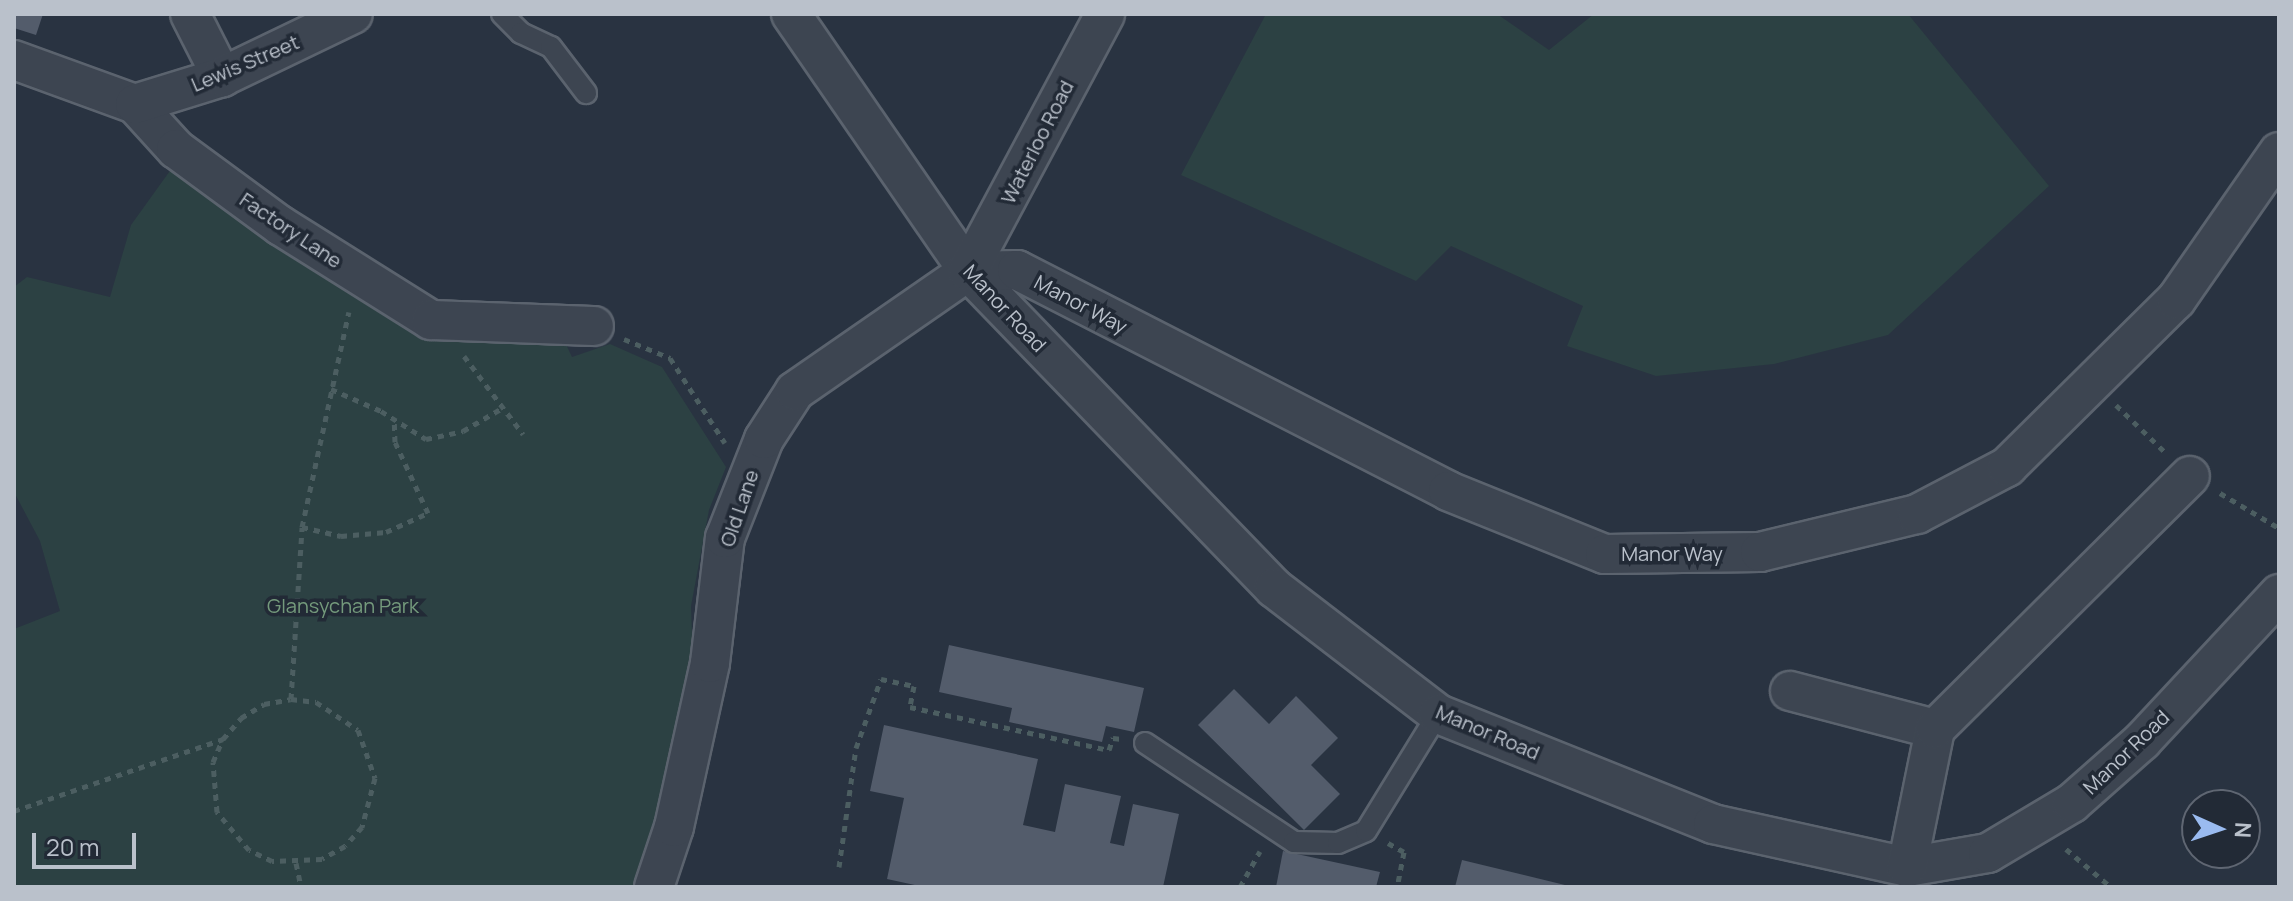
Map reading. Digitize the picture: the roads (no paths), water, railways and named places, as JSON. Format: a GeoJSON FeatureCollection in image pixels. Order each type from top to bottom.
{"type":"FeatureCollection","features":[{"type":"Feature","properties":{"kind":"street"},"geometry":{"type":"LineString","coordinates":[[190,14],[222,77]]}},
{"type":"Feature","properties":{"kind":"street","name":"Lewis Street"},"geometry":{"type":"LineString","coordinates":[[135,104],[222,77],[353,14]]}},
{"type":"Feature","properties":{"kind":"street","name":"Manor Road"},"geometry":{"type":"LineString","coordinates":[[791,14],[968,271],[1274,588],[1438,714],[1713,824],[1907,867],[1988,853],[2072,803],[2142,741],[2279,594]]}},
{"type":"Feature","properties":{"kind":"street","name":"Waterloo Road"},"geometry":{"type":"LineString","coordinates":[[968,271],[1105,14]]}},
{"type":"Feature","properties":{"kind":"street","name":"Factory Lane"},"geometry":{"type":"LineString","coordinates":[[14,60],[135,104],[176,149],[362,277],[431,320],[594,326]]}},
{"type":"Feature","properties":{"kind":"street","name":"Manor Way"},"geometry":{"type":"LineString","coordinates":[[968,271],[1017,270],[1448,491],[1605,554],[1760,552],[1917,514],[2007,467],[2176,300],[2279,152]]}},
{"type":"Feature","properties":{"kind":"street","name":"Old Lane"},"geometry":{"type":"LineString","coordinates":[[654,887],[674,827],[710,663],[725,538],[764,439],[795,391],[968,271]]}},
{"type":"Feature","properties":{"kind":"street"},"geometry":{"type":"LineString","coordinates":[[1907,867],[1935,729],[2190,476]]}},
{"type":"Feature","properties":{"kind":"street"},"geometry":{"type":"LineString","coordinates":[[1790,691],[1935,729]]}},
{"type":"Feature","properties":{"kind":"lane"},"geometry":{"type":"LineString","coordinates":[[502,14],[521,33],[551,47],[586,93]]}},
{"type":"Feature","properties":{"kind":"lane"},"geometry":{"type":"LineString","coordinates":[[1145,743],[1294,842],[1338,843],[1366,831],[1438,714]]}},
{"type":"Feature","properties":{"kind":"park label","name":"Glansychan Park"},"geometry":{"type":"Point","coordinates":[343,605]}}]}
